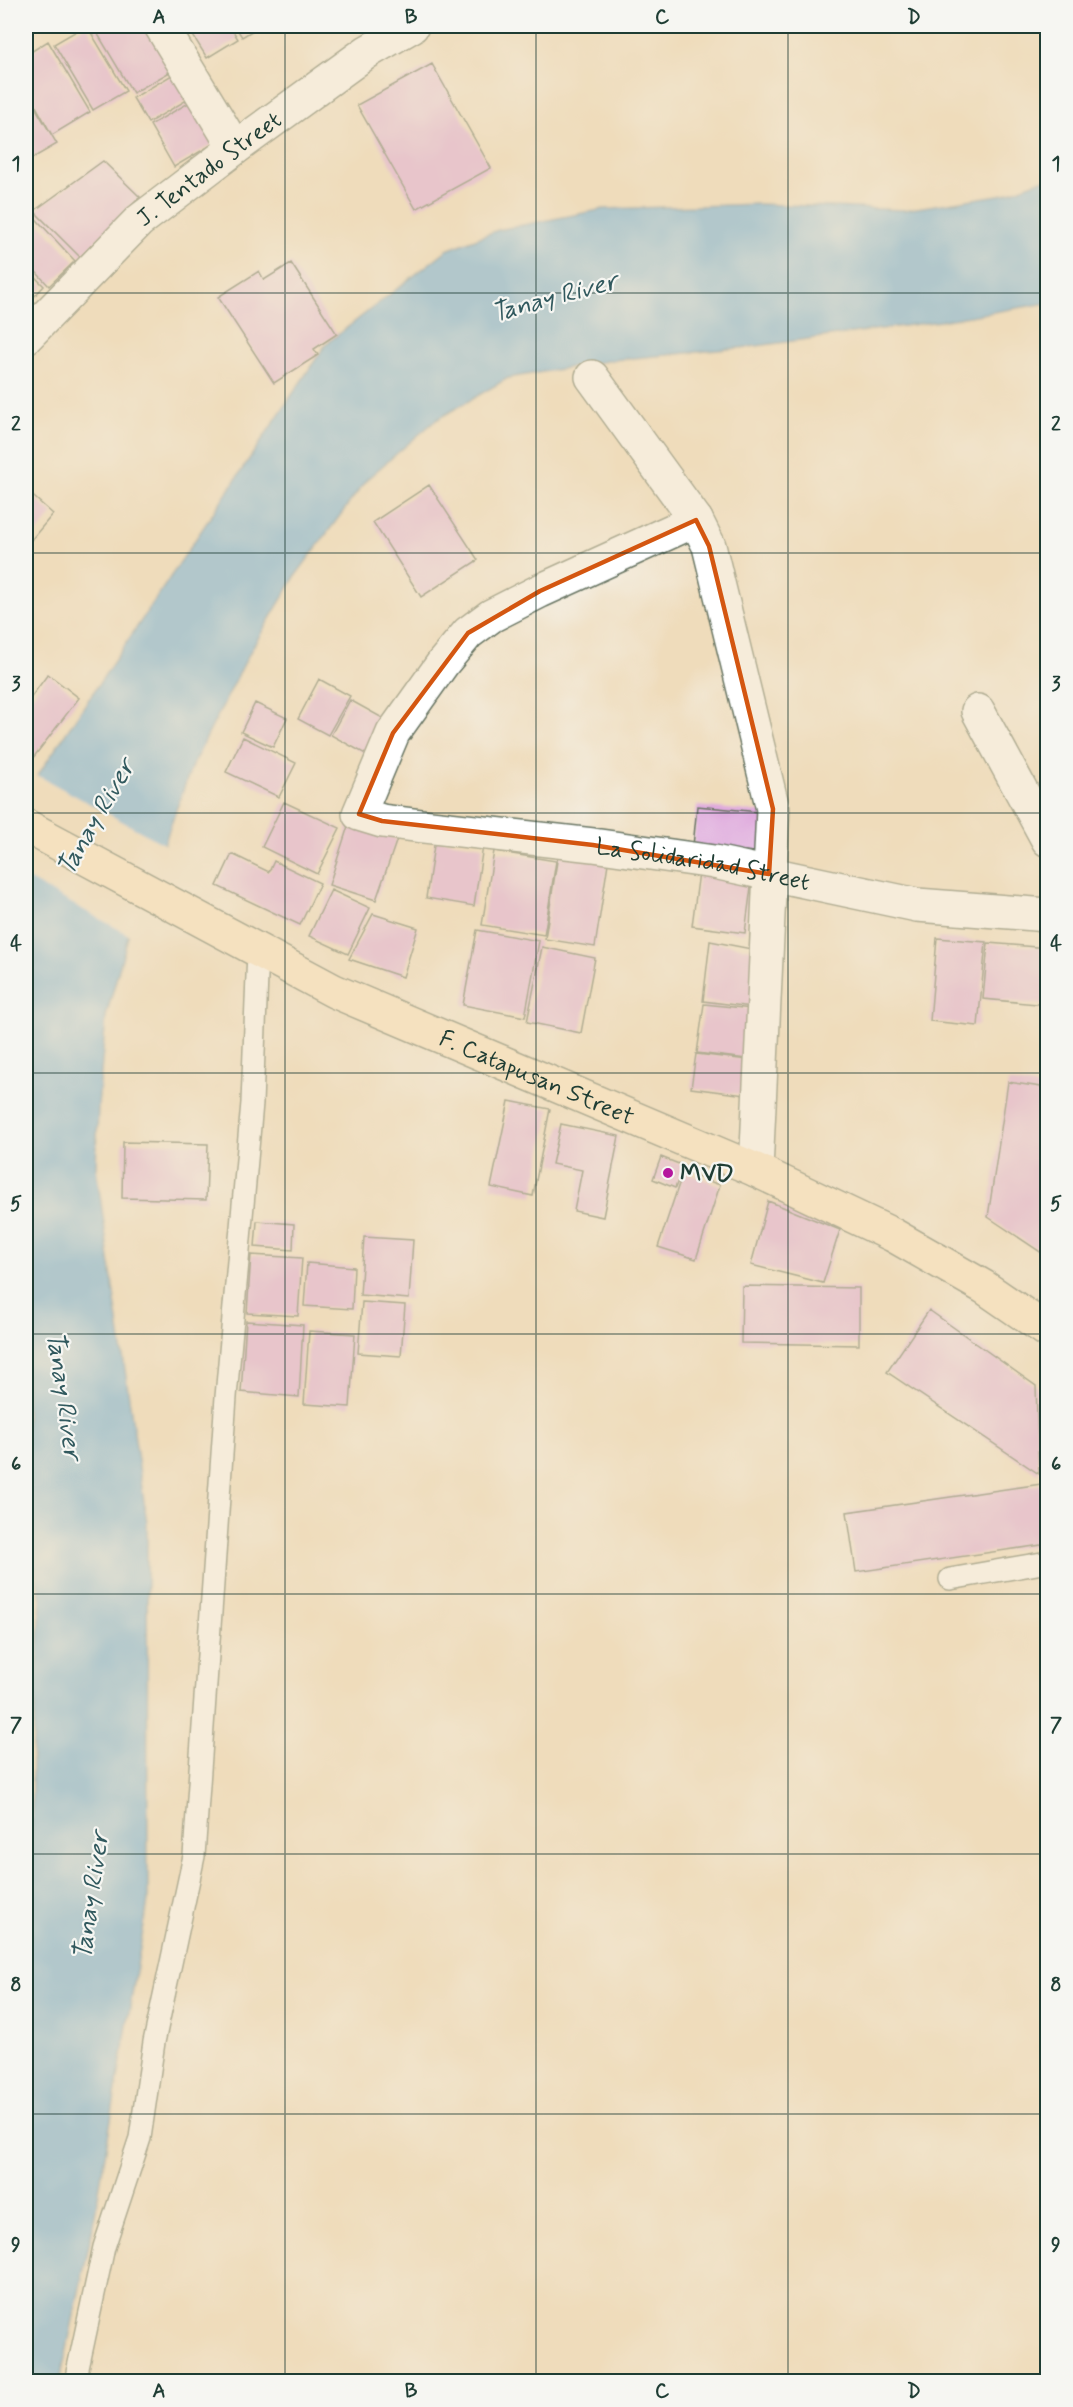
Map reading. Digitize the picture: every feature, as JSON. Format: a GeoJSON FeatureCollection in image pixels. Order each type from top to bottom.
{"type":"FeatureCollection","features":[{"type":"Feature","properties":{"kind":"main road","name":"F. Catapusan Street"},"geometry":{"type":"LineString","coordinates":[[26,826],[334,991],[756,1170],[893,1235],[984,1287],[1047,1331]]}},
{"type":"Feature","properties":{"kind":"street"},"geometry":{"type":"LineString","coordinates":[[161,26],[235,148]]}},
{"type":"Feature","properties":{"kind":"street","name":"J. Tentado Street"},"geometry":{"type":"LineString","coordinates":[[26,337],[139,221],[367,52],[412,26]]}},
{"type":"Feature","properties":{"kind":"street"},"geometry":{"type":"LineString","coordinates":[[592,377],[696,520],[709,546],[773,809],[756,1170]]}},
{"type":"Feature","properties":{"kind":"street","name":"La Solidaridad Street"},"geometry":{"type":"LineString","coordinates":[[696,520],[540,591],[491,616],[468,633],[443,663],[393,733],[359,814],[382,821],[604,846],[714,862],[917,905],[1047,915]]}},
{"type":"Feature","properties":{"kind":"street"},"geometry":{"type":"LineString","coordinates":[[978,711],[1047,840]]}},
{"type":"Feature","properties":{"kind":"lane"},"geometry":{"type":"LineString","coordinates":[[75,2382],[104,2247],[140,2138],[154,2042],[194,1856],[226,1397],[252,1103],[258,951]]}},
{"type":"Feature","properties":{"kind":"lane"},"geometry":{"type":"LineString","coordinates":[[950,1579],[1047,1562]]}},
{"type":"Feature","properties":{"kind":"highlighted area"},"geometry":{"type":"Polygon","coordinates":[[[696,520],[709,546],[773,809],[769,874],[593,845],[382,821],[359,814],[393,733],[468,633],[540,591],[696,520]]]}},
{"type":"Feature","properties":{"kind":"water","name":"Tanay River"},"geometry":{"type":"Polygon","coordinates":[[[1047,178],[1047,303],[940,321],[749,347],[613,360],[508,378],[436,420],[367,479],[296,575],[251,650],[191,768],[158,861],[129,933],[106,1016],[98,1106],[96,1168],[147,1523],[148,1901],[93,2226],[60,2381],[26,2382],[26,1958],[31,1933],[32,1759],[41,1599],[26,1522],[26,793],[326,344],[447,250],[498,230],[604,209],[759,204],[904,210],[1005,194],[1047,178]]]}},
{"type":"Feature","properties":{"kind":"pier"},"geometry":{"type":"Polygon","coordinates":[[[35,774],[167,846],[131,936],[26,878],[26,788],[35,774]]]}},
{"type":"Feature","properties":{"kind":"building"},"geometry":{"type":"Polygon","coordinates":[[[85,26],[126,91],[93,110],[54,44],[85,26]]]}},
{"type":"Feature","properties":{"kind":"building"},"geometry":{"type":"Polygon","coordinates":[[[93,26],[152,26],[177,68],[133,93],[93,26]]]}},
{"type":"Feature","properties":{"kind":"building"},"geometry":{"type":"Polygon","coordinates":[[[187,26],[230,26],[238,39],[207,58],[187,26]]]}},
{"type":"Feature","properties":{"kind":"building"},"geometry":{"type":"Polygon","coordinates":[[[235,26],[260,26],[242,37],[235,26]]]}},
{"type":"Feature","properties":{"kind":"building"},"geometry":{"type":"Polygon","coordinates":[[[48,41],[90,112],[52,135],[26,88],[26,55],[48,41]]]}},
{"type":"Feature","properties":{"kind":"building"},"geometry":{"type":"Polygon","coordinates":[[[432,64],[491,168],[416,209],[357,105],[432,64]]]}},
{"type":"Feature","properties":{"kind":"building"},"geometry":{"type":"Polygon","coordinates":[[[182,69],[197,94],[148,123],[133,98],[182,69]]]}},
{"type":"Feature","properties":{"kind":"building"},"geometry":{"type":"Polygon","coordinates":[[[199,97],[223,138],[174,167],[150,125],[199,97]]]}},
{"type":"Feature","properties":{"kind":"building"},"geometry":{"type":"Polygon","coordinates":[[[35,107],[57,144],[26,162],[26,113],[35,107]]]}},
{"type":"Feature","properties":{"kind":"building"},"geometry":{"type":"Polygon","coordinates":[[[103,161],[140,197],[80,257],[34,211],[103,161]]]}},
{"type":"Feature","properties":{"kind":"building"},"geometry":{"type":"Polygon","coordinates":[[[26,208],[75,261],[49,286],[26,261],[26,208]]]}},
{"type":"Feature","properties":{"kind":"building"},"geometry":{"type":"Polygon","coordinates":[[[291,263],[337,334],[314,349],[318,355],[274,383],[218,297],[259,271],[264,280],[291,263]]]}},
{"type":"Feature","properties":{"kind":"building"},"geometry":{"type":"Polygon","coordinates":[[[26,268],[44,286],[26,305],[26,268]]]}},
{"type":"Feature","properties":{"kind":"building"},"geometry":{"type":"Polygon","coordinates":[[[429,485],[478,560],[421,597],[373,522],[429,485]]]}},
{"type":"Feature","properties":{"kind":"building"},"geometry":{"type":"Polygon","coordinates":[[[26,490],[53,514],[26,546],[26,490]]]}},
{"type":"Feature","properties":{"kind":"building"},"geometry":{"type":"Polygon","coordinates":[[[48,674],[79,698],[26,767],[26,704],[48,674]]]}},
{"type":"Feature","properties":{"kind":"building"},"geometry":{"type":"Polygon","coordinates":[[[319,679],[350,696],[328,735],[298,719],[319,679]]]}},
{"type":"Feature","properties":{"kind":"building"},"geometry":{"type":"Polygon","coordinates":[[[350,700],[388,721],[369,756],[331,735],[350,700]]]}},
{"type":"Feature","properties":{"kind":"building"},"geometry":{"type":"Polygon","coordinates":[[[255,703],[287,718],[273,747],[241,732],[255,703]]]}},
{"type":"Feature","properties":{"kind":"building"},"geometry":{"type":"Polygon","coordinates":[[[243,737],[296,763],[279,797],[226,772],[243,737]]]}},
{"type":"Feature","properties":{"kind":"building"},"geometry":{"type":"Polygon","coordinates":[[[284,802],[340,828],[317,874],[262,847],[284,802]]]}},
{"type":"Feature","properties":{"kind":"building"},"geometry":{"type":"Polygon","coordinates":[[[697,806],[769,813],[765,853],[693,846],[697,806]]]}},
{"type":"Feature","properties":{"kind":"building"},"geometry":{"type":"Polygon","coordinates":[[[349,823],[397,839],[376,900],[329,885],[349,823]]]}},
{"type":"Feature","properties":{"kind":"building"},"geometry":{"type":"Polygon","coordinates":[[[435,839],[483,846],[474,906],[426,898],[435,839]]]}},
{"type":"Feature","properties":{"kind":"building"},"geometry":{"type":"Polygon","coordinates":[[[494,851],[556,861],[544,935],[482,925],[494,851]]]}},
{"type":"Feature","properties":{"kind":"building"},"geometry":{"type":"Polygon","coordinates":[[[232,854],[269,872],[274,861],[320,883],[300,925],[217,886],[232,854]]]}},
{"type":"Feature","properties":{"kind":"building"},"geometry":{"type":"Polygon","coordinates":[[[558,855],[608,863],[595,947],[545,939],[558,855]]]}},
{"type":"Feature","properties":{"kind":"building"},"geometry":{"type":"Polygon","coordinates":[[[699,872],[752,879],[745,933],[692,926],[699,872]]]}},
{"type":"Feature","properties":{"kind":"building"},"geometry":{"type":"Polygon","coordinates":[[[331,890],[370,908],[348,954],[309,936],[331,890]]]}},
{"type":"Feature","properties":{"kind":"building"},"geometry":{"type":"Polygon","coordinates":[[[373,914],[418,928],[403,977],[349,959],[373,914]]]}},
{"type":"Feature","properties":{"kind":"building"},"geometry":{"type":"Polygon","coordinates":[[[477,930],[539,941],[525,1017],[463,1005],[477,930]]]}},
{"type":"Feature","properties":{"kind":"building"},"geometry":{"type":"Polygon","coordinates":[[[937,938],[986,942],[978,1026],[930,1021],[937,938]]]}},
{"type":"Feature","properties":{"kind":"building"},"geometry":{"type":"Polygon","coordinates":[[[710,941],[762,951],[760,1008],[703,1001],[710,941]]]}},
{"type":"Feature","properties":{"kind":"building"},"geometry":{"type":"Polygon","coordinates":[[[988,943],[1048,948],[1048,1005],[983,999],[988,943]]]}},
{"type":"Feature","properties":{"kind":"building"},"geometry":{"type":"Polygon","coordinates":[[[542,947],[595,958],[581,1033],[527,1022],[542,947]]]}},
{"type":"Feature","properties":{"kind":"building"},"geometry":{"type":"Polygon","coordinates":[[[704,1004],[762,1010],[756,1060],[697,1053],[704,1004]]]}},
{"type":"Feature","properties":{"kind":"building"},"geometry":{"type":"Polygon","coordinates":[[[696,1054],[757,1061],[753,1096],[691,1088],[696,1054]]]}},
{"type":"Feature","properties":{"kind":"building"},"geometry":{"type":"Polygon","coordinates":[[[1008,1082],[1048,1088],[1048,1257],[988,1217],[1008,1082]]]}},
{"type":"Feature","properties":{"kind":"building"},"geometry":{"type":"Polygon","coordinates":[[[509,1101],[550,1109],[533,1196],[491,1187],[509,1101]]]}},
{"type":"Feature","properties":{"kind":"building"},"geometry":{"type":"Polygon","coordinates":[[[561,1124],[619,1136],[603,1217],[574,1211],[582,1170],[552,1164],[561,1124]]]}},
{"type":"Feature","properties":{"kind":"building"},"geometry":{"type":"Polygon","coordinates":[[[123,1142],[208,1144],[206,1200],[122,1198],[123,1142]]]}},
{"type":"Feature","properties":{"kind":"building","name":"MVD"},"geometry":{"type":"Polygon","coordinates":[[[661,1157],[684,1166],[675,1188],[653,1179],[661,1157]]]}},
{"type":"Feature","properties":{"kind":"building"},"geometry":{"type":"Polygon","coordinates":[[[683,1172],[720,1185],[696,1259],[658,1247],[683,1172]]]}},
{"type":"Feature","properties":{"kind":"building"},"geometry":{"type":"Polygon","coordinates":[[[768,1201],[840,1230],[823,1283],[751,1265],[768,1201]]]}},
{"type":"Feature","properties":{"kind":"building"},"geometry":{"type":"Polygon","coordinates":[[[257,1221],[294,1224],[293,1250],[255,1247],[257,1221]]]}},
{"type":"Feature","properties":{"kind":"building"},"geometry":{"type":"Polygon","coordinates":[[[364,1237],[413,1240],[409,1299],[360,1295],[364,1237]]]}},
{"type":"Feature","properties":{"kind":"building"},"geometry":{"type":"Polygon","coordinates":[[[251,1255],[302,1258],[298,1316],[247,1313],[251,1255]]]}},
{"type":"Feature","properties":{"kind":"building"},"geometry":{"type":"Polygon","coordinates":[[[307,1263],[354,1267],[352,1309],[304,1306],[307,1263]]]}},
{"type":"Feature","properties":{"kind":"building"},"geometry":{"type":"Polygon","coordinates":[[[742,1286],[859,1288],[859,1345],[741,1343],[742,1286]]]}},
{"type":"Feature","properties":{"kind":"building"},"geometry":{"type":"Polygon","coordinates":[[[362,1302],[405,1305],[401,1356],[358,1353],[362,1302]]]}},
{"type":"Feature","properties":{"kind":"building"},"geometry":{"type":"Polygon","coordinates":[[[929,1310],[1036,1386],[1039,1474],[887,1372],[929,1310]]]}},
{"type":"Feature","properties":{"kind":"building"},"geometry":{"type":"Polygon","coordinates":[[[246,1321],[303,1325],[299,1397],[241,1392],[246,1321]]]}},
{"type":"Feature","properties":{"kind":"building"},"geometry":{"type":"Polygon","coordinates":[[[309,1331],[355,1334],[350,1407],[304,1404],[309,1331]]]}},
{"type":"Feature","properties":{"kind":"building"},"geometry":{"type":"Polygon","coordinates":[[[1048,1483],[1048,1544],[856,1572],[847,1512],[1048,1483]]]}},
{"type":"Feature","properties":{"kind":"building"},"geometry":{"type":"Polygon","coordinates":[[[26,1601],[31,1602],[27,1623],[26,1623],[26,1601]]]}},
{"type":"Feature","properties":{"kind":"place","name":"MVD"},"geometry":{"type":"Point","coordinates":[668,1173]}}]}
